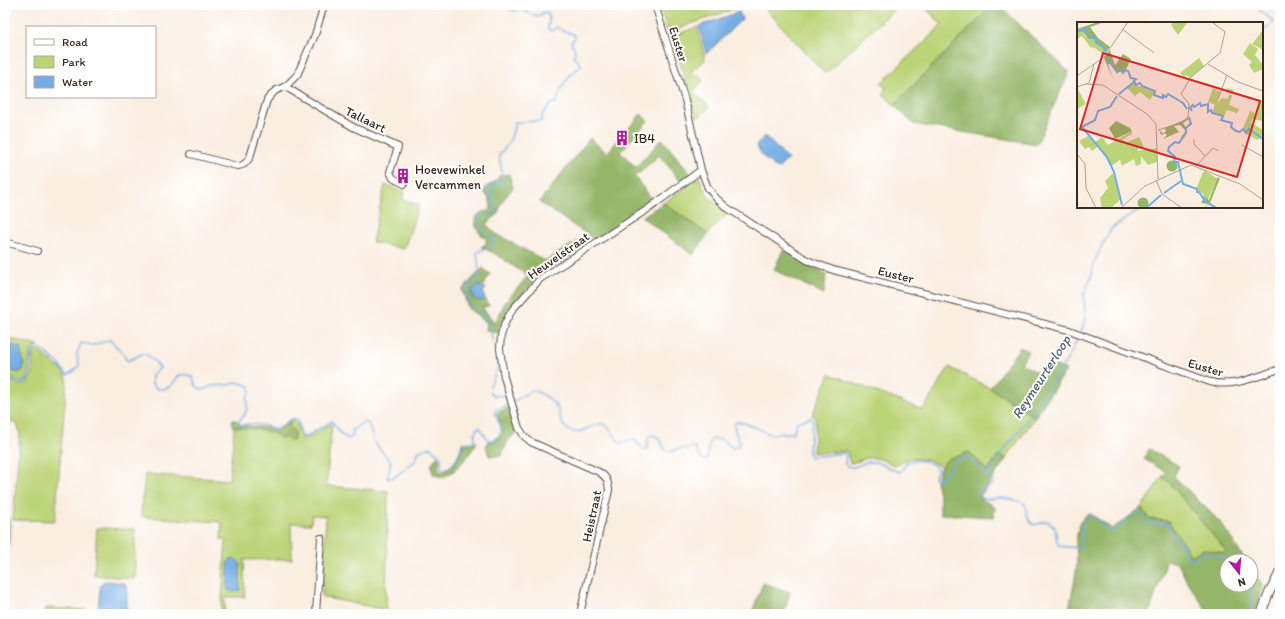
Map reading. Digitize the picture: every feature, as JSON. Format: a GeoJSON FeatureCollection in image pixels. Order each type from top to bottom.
{"type":"FeatureCollection","features":[{"type":"Feature","properties":{"kind":"main road"},"geometry":{"type":"LineString","coordinates":[[1261,614],[1269,593],[1280,572]]}},
{"type":"Feature","properties":{"kind":"street"},"geometry":{"type":"LineString","coordinates":[[191,154],[237,166],[242,166],[246,163],[250,157],[267,100],[275,91],[286,86],[297,75],[315,35],[324,5]]}},
{"type":"Feature","properties":{"kind":"street","name":"Euster"},"geometry":{"type":"LineString","coordinates":[[655,5],[685,100],[701,170],[708,188],[726,207],[801,257],[818,266],[1069,330],[1216,384],[1235,383],[1280,369]]}},
{"type":"Feature","properties":{"kind":"street","name":"Tallaart"},"geometry":{"type":"LineString","coordinates":[[286,86],[353,127],[398,147],[390,172],[393,178],[404,184]]}},
{"type":"Feature","properties":{"kind":"street","name":"Heuvelstraat"},"geometry":{"type":"LineString","coordinates":[[511,403],[502,366],[500,349],[501,336],[505,323],[521,298],[540,279],[648,209],[701,170]]}},
{"type":"Feature","properties":{"kind":"street"},"geometry":{"type":"LineString","coordinates":[[5,242],[37,251]]}},
{"type":"Feature","properties":{"kind":"street","name":"Heistraat"},"geometry":{"type":"LineString","coordinates":[[511,403],[519,428],[525,437],[531,442],[599,472],[605,476],[608,481],[609,490],[580,614]]}},
{"type":"Feature","properties":{"kind":"street"},"geometry":{"type":"LineString","coordinates":[[316,614],[321,538]]}},
{"type":"Feature","properties":{"kind":"green space"},"geometry":{"type":"Polygon","coordinates":[[[659,5],[745,5],[668,32],[659,5]]]}},
{"type":"Feature","properties":{"kind":"green space"},"geometry":{"type":"Polygon","coordinates":[[[769,5],[899,5],[825,74],[764,7],[769,5]]]}},
{"type":"Feature","properties":{"kind":"green space"},"geometry":{"type":"Polygon","coordinates":[[[923,5],[993,5],[894,105],[882,93],[886,89],[881,83],[942,25],[923,5]]]}},
{"type":"Feature","properties":{"kind":"green space"},"geometry":{"type":"Polygon","coordinates":[[[993,5],[999,5],[1069,72],[1037,144],[913,124],[894,105],[993,5]]]}},
{"type":"Feature","properties":{"kind":"green space"},"geometry":{"type":"Polygon","coordinates":[[[697,27],[705,60],[690,73],[693,77],[697,74],[703,81],[693,91],[709,107],[700,116],[696,117],[672,36],[697,27]]]}},
{"type":"Feature","properties":{"kind":"green space"},"geometry":{"type":"Polygon","coordinates":[[[641,114],[648,121],[620,152],[636,167],[662,139],[691,175],[681,182],[659,155],[641,172],[634,175],[654,203],[595,240],[539,202],[590,138],[607,153],[641,114]]]}},
{"type":"Feature","properties":{"kind":"green space"},"geometry":{"type":"Polygon","coordinates":[[[509,174],[513,188],[503,200],[497,215],[486,224],[495,233],[545,261],[585,237],[590,242],[535,280],[516,301],[500,326],[498,333],[486,331],[487,323],[468,308],[462,290],[483,268],[490,274],[483,286],[477,286],[481,301],[485,298],[489,306],[482,307],[495,323],[506,301],[528,276],[494,253],[481,247],[486,244],[486,238],[479,232],[476,224],[475,218],[480,213],[488,211],[491,208],[490,200],[484,192],[486,187],[495,182],[499,176],[509,174]]]}},
{"type":"Feature","properties":{"kind":"green space"},"geometry":{"type":"Polygon","coordinates":[[[699,177],[705,190],[711,198],[718,206],[729,213],[711,229],[708,234],[663,203],[699,177]]]}},
{"type":"Feature","properties":{"kind":"green space"},"geometry":{"type":"Polygon","coordinates":[[[385,185],[405,192],[402,199],[419,205],[404,249],[372,242],[385,185]]]}},
{"type":"Feature","properties":{"kind":"green space"},"geometry":{"type":"Polygon","coordinates":[[[663,203],[708,234],[693,255],[642,217],[663,203]]]}},
{"type":"Feature","properties":{"kind":"green space"},"geometry":{"type":"Polygon","coordinates":[[[783,250],[826,274],[824,294],[774,270],[783,250]]]}},
{"type":"Feature","properties":{"kind":"green space"},"geometry":{"type":"Polygon","coordinates":[[[5,337],[39,346],[32,348],[29,369],[25,381],[21,383],[5,373],[5,337]]]}},
{"type":"Feature","properties":{"kind":"green space"},"geometry":{"type":"Polygon","coordinates":[[[1020,347],[1028,351],[1021,364],[1045,376],[1051,364],[1066,370],[1035,417],[990,388],[1020,347]]]}},
{"type":"Feature","properties":{"kind":"green space"},"geometry":{"type":"Polygon","coordinates":[[[36,349],[62,370],[67,378],[55,521],[13,520],[20,433],[17,424],[5,421],[5,376],[19,385],[26,384],[29,381],[32,372],[33,353],[36,349]]]}},
{"type":"Feature","properties":{"kind":"green space"},"geometry":{"type":"Polygon","coordinates":[[[949,367],[990,388],[1035,417],[1006,459],[999,455],[987,471],[969,452],[949,458],[941,467],[929,460],[910,458],[895,466],[889,462],[876,458],[867,458],[850,463],[847,451],[813,453],[816,418],[812,415],[830,374],[923,410],[949,367]]]}},
{"type":"Feature","properties":{"kind":"green space"},"geometry":{"type":"Polygon","coordinates":[[[509,407],[517,431],[508,441],[501,456],[489,456],[486,446],[487,442],[496,440],[503,433],[497,413],[509,407]]]}},
{"type":"Feature","properties":{"kind":"green space"},"geometry":{"type":"Polygon","coordinates":[[[233,419],[237,421],[239,425],[269,428],[276,431],[290,421],[289,426],[294,432],[294,439],[290,440],[285,437],[281,439],[265,430],[233,426],[233,419]]]}},
{"type":"Feature","properties":{"kind":"green space"},"geometry":{"type":"Polygon","coordinates":[[[294,420],[297,423],[301,439],[309,437],[332,424],[326,486],[388,491],[386,610],[322,597],[326,516],[312,515],[311,524],[291,523],[292,559],[244,560],[245,597],[225,597],[225,614],[221,614],[226,540],[221,539],[222,522],[143,517],[141,515],[145,474],[229,480],[234,431],[233,426],[267,431],[285,437],[293,437],[289,426],[290,421],[294,420]]]}},
{"type":"Feature","properties":{"kind":"green space"},"geometry":{"type":"Polygon","coordinates":[[[477,442],[466,458],[453,472],[442,478],[433,474],[431,467],[433,461],[438,456],[438,469],[441,472],[450,468],[456,462],[463,444],[472,444],[477,442]]]}},
{"type":"Feature","properties":{"kind":"green space"},"geometry":{"type":"Polygon","coordinates":[[[1149,449],[1179,466],[1174,476],[1220,522],[1241,553],[1223,553],[1226,551],[1169,482],[1162,477],[1166,472],[1144,459],[1149,449]]]}},
{"type":"Feature","properties":{"kind":"green space"},"geometry":{"type":"Polygon","coordinates":[[[969,452],[987,471],[999,455],[1006,459],[979,498],[995,507],[994,517],[940,514],[940,499],[936,481],[941,467],[949,458],[969,452]]]}},
{"type":"Feature","properties":{"kind":"green space"},"geometry":{"type":"Polygon","coordinates":[[[1162,477],[1169,482],[1226,551],[1223,553],[1204,549],[1191,556],[1183,543],[1150,520],[1141,508],[1162,477]]]}},
{"type":"Feature","properties":{"kind":"green space"},"geometry":{"type":"Polygon","coordinates":[[[1141,508],[1150,519],[1168,521],[1191,556],[1204,549],[1223,553],[1219,553],[1219,593],[1259,593],[1259,580],[1264,587],[1254,614],[1209,614],[1186,580],[1179,564],[1167,560],[1149,614],[1068,614],[1075,581],[1077,536],[1081,521],[1087,515],[1091,514],[1112,529],[1141,508]]]}},
{"type":"Feature","properties":{"kind":"green space"},"geometry":{"type":"Polygon","coordinates":[[[5,513],[9,518],[10,525],[5,586],[5,513]]]}},
{"type":"Feature","properties":{"kind":"green space"},"geometry":{"type":"Polygon","coordinates":[[[97,528],[135,529],[135,579],[94,575],[97,528]]]}},
{"type":"Feature","properties":{"kind":"green space"},"geometry":{"type":"Polygon","coordinates":[[[763,583],[790,592],[784,614],[759,614],[752,612],[763,583]]]}},
{"type":"Feature","properties":{"kind":"green space"},"geometry":{"type":"Polygon","coordinates":[[[46,608],[91,610],[91,614],[45,614],[46,608]]]}},
{"type":"Feature","properties":{"kind":"water"},"geometry":{"type":"Polygon","coordinates":[[[739,12],[742,19],[706,54],[699,26],[739,12]]]}},
{"type":"Feature","properties":{"kind":"water"},"geometry":{"type":"Polygon","coordinates":[[[765,136],[788,159],[778,169],[764,158],[756,145],[765,136]]]}},
{"type":"Feature","properties":{"kind":"water"},"geometry":{"type":"Polygon","coordinates":[[[477,286],[486,288],[483,293],[485,298],[481,301],[475,299],[472,294],[472,289],[477,286]]]}},
{"type":"Feature","properties":{"kind":"water"},"geometry":{"type":"Polygon","coordinates":[[[5,343],[20,348],[24,365],[23,370],[20,372],[14,372],[5,365],[5,343]]]}},
{"type":"Feature","properties":{"kind":"water"},"geometry":{"type":"Polygon","coordinates":[[[230,559],[236,559],[240,564],[240,590],[235,592],[228,590],[228,563],[230,559]]]}},
{"type":"Feature","properties":{"kind":"water"},"geometry":{"type":"Polygon","coordinates":[[[108,581],[124,583],[127,586],[127,607],[125,614],[100,614],[98,611],[100,585],[103,582],[108,581]]]}},
{"type":"Feature","properties":{"kind":"waterway"},"geometry":{"type":"LineString","coordinates":[[490,386],[498,368],[497,352],[495,350],[487,317],[469,305],[465,289],[470,283],[480,279],[477,252],[493,246],[493,238],[483,229],[479,216],[488,215],[495,210],[493,198],[487,190],[503,182],[499,155],[510,140],[515,122],[542,121],[542,115],[551,104],[556,103],[562,87],[571,74],[581,65],[574,57],[575,50],[571,42],[575,38],[574,34],[563,31],[557,27],[552,31],[548,30],[548,13],[545,12],[537,17],[525,11],[511,10],[507,8],[507,5]]}},
{"type":"Feature","properties":{"kind":"waterway","name":"Reymeurterloop"},"geometry":{"type":"LineString","coordinates":[[1253,5],[1274,22],[1263,31]]}},
{"type":"Feature","properties":{"kind":"waterway","name":"Reymeurterloop"},"geometry":{"type":"LineString","coordinates":[[1081,333],[1085,319],[1084,294],[1101,247],[1112,228],[1142,208]]}},
{"type":"Feature","properties":{"kind":"waterway","name":"Reymeurterloop"},"geometry":{"type":"LineString","coordinates":[[987,476],[1053,382],[1079,336]]}},
{"type":"Feature","properties":{"kind":"waterway"},"geometry":{"type":"LineString","coordinates":[[5,374],[18,382],[27,382],[31,355],[35,347],[38,347],[57,362],[67,375],[79,366],[77,354],[81,343],[93,345],[110,340],[122,352],[127,361],[142,354],[146,354],[157,364],[160,368],[152,375],[152,384],[157,389],[169,387],[177,377],[185,374],[192,376],[196,386],[203,390],[212,386],[229,385],[237,382],[250,386],[250,392],[247,398],[247,409],[245,414],[238,422],[241,425],[259,424],[269,426],[276,430],[295,418],[299,421],[300,433],[302,437],[307,436],[332,421],[341,434],[349,439],[353,435],[352,430],[366,422],[369,425],[374,442],[391,462],[387,479],[396,476],[416,460],[418,452],[430,447],[441,457],[441,469],[446,469],[456,460],[462,443],[474,442],[476,429],[479,427],[489,441],[499,436],[501,430],[495,414],[496,410],[509,404],[505,396],[494,396],[490,392]]}},
{"type":"Feature","properties":{"kind":"waterway"},"geometry":{"type":"LineString","coordinates":[[514,401],[532,390],[544,395],[554,403],[563,425],[571,431],[581,431],[598,424],[602,424],[608,426],[621,443],[634,439],[643,449],[645,449],[647,448],[648,438],[651,435],[658,438],[664,448],[669,452],[695,447],[699,456],[703,460],[706,460],[709,444],[712,439],[721,439],[733,448],[738,446],[740,443],[736,435],[736,422],[745,423],[772,435],[778,433],[792,433],[797,422],[810,418],[813,420],[810,440],[810,457],[844,453],[846,455],[845,464],[848,466],[854,467],[866,462],[874,462],[899,472],[907,462],[924,461],[932,464],[938,470],[934,477],[939,480],[960,457],[969,458],[993,481],[992,484],[979,492],[978,495],[980,497],[985,499],[1000,498],[1025,504],[1028,518],[1031,523],[1034,525],[1047,521],[1054,526],[1059,546],[1079,548],[1081,546],[1083,524],[1087,517],[1091,515],[1107,530],[1113,532],[1135,513],[1141,513],[1146,523],[1168,524],[1170,532],[1183,545],[1184,553],[1188,558],[1195,558],[1205,552],[1214,556],[1219,556]]}},
{"type":"Feature","properties":{"kind":"waterway"},"geometry":{"type":"LineString","coordinates":[[1251,614],[1252,593]]}},
{"type":"Feature","properties":{"kind":"place","name":"IB4"},"geometry":{"type":"Point","coordinates":[622,138]}},
{"type":"Feature","properties":{"kind":"place","name":"Hoevewinkel Vercammen"},"geometry":{"type":"Point","coordinates":[403,176]}}]}
